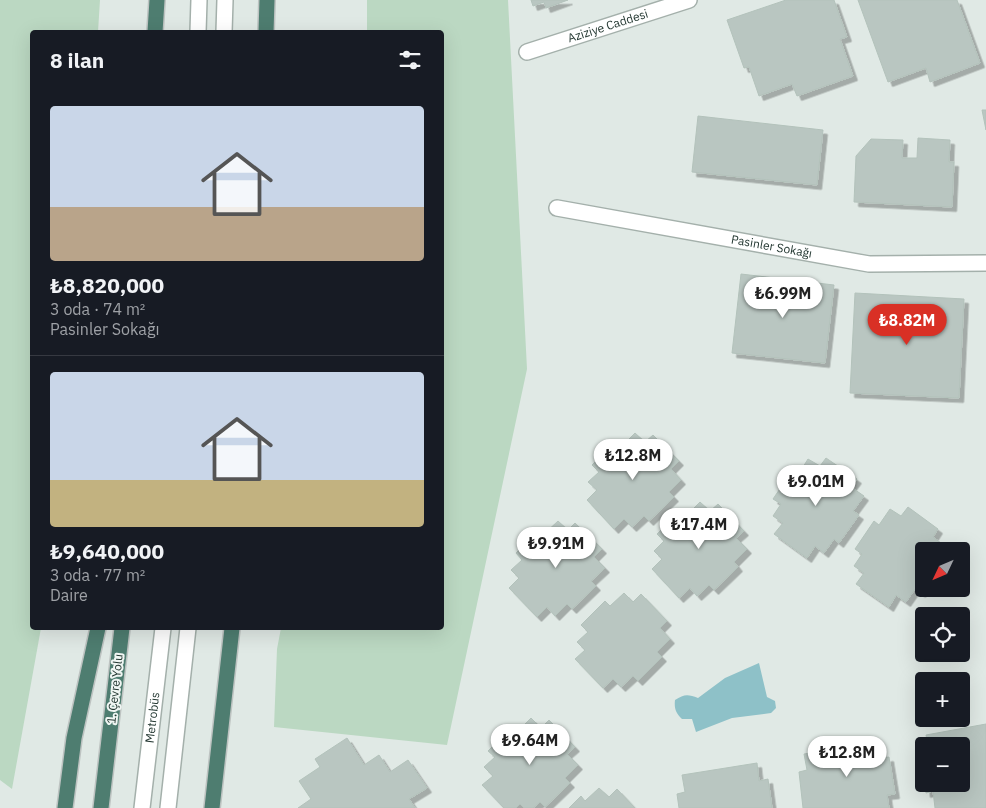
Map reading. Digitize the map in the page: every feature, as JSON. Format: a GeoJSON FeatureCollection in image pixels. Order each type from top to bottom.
{"type":"FeatureCollection","features":[{"type":"Feature","properties":{"kind":"highway"},"geometry":{"type":"LineString","coordinates":[[155,30],[157,0]]}},
{"type":"Feature","properties":{"kind":"highway"},"geometry":{"type":"LineString","coordinates":[[266,30],[267,0]]}},
{"type":"Feature","properties":{"kind":"highway"},"geometry":{"type":"LineString","coordinates":[[65,808],[74,738],[98,630]]}},
{"type":"Feature","properties":{"kind":"highway","name":"1. Çevre Yolu"},"geometry":{"type":"LineString","coordinates":[[101,808],[122,630]]}},
{"type":"Feature","properties":{"kind":"highway"},"geometry":{"type":"LineString","coordinates":[[212,808],[232,630]]}},
{"type":"Feature","properties":{"kind":"street"},"geometry":{"type":"LineString","coordinates":[[198,30],[199,0]]}},
{"type":"Feature","properties":{"kind":"street"},"geometry":{"type":"LineString","coordinates":[[224,30],[225,0]]}},
{"type":"Feature","properties":{"kind":"street","name":"Aziziye Caddesi"},"geometry":{"type":"LineString","coordinates":[[527,52],[689,0]]}},
{"type":"Feature","properties":{"kind":"street","name":"Pasinler Sokağı"},"geometry":{"type":"LineString","coordinates":[[557,208],[869,264],[986,263]]}},
{"type":"Feature","properties":{"kind":"street","name":"Metrobüs"},"geometry":{"type":"LineString","coordinates":[[143,802],[164,630]]}},
{"type":"Feature","properties":{"kind":"street","name":"Metrobüs"},"geometry":{"type":"LineString","coordinates":[[168,806],[188,630]]}},
{"type":"Feature","properties":{"kind":"green space"},"geometry":{"type":"Polygon","coordinates":[[[0,0],[100,0],[98,30],[30,30],[30,630],[41,630],[12,789],[0,780],[0,0]]]}},
{"type":"Feature","properties":{"kind":"green space"},"geometry":{"type":"Polygon","coordinates":[[[367,0],[508,0],[527,369],[447,745],[274,727],[277,649],[281,630],[444,630],[444,30],[367,30],[367,0]]]}},
{"type":"Feature","properties":{"kind":"water"},"geometry":{"type":"Polygon","coordinates":[[[759,663],[767,697],[775,701],[776,708],[771,713],[732,718],[696,732],[692,719],[682,719],[677,713],[675,700],[678,698],[686,695],[698,698],[725,678],[759,663]]]}},
{"type":"Feature","properties":{"kind":"building"},"geometry":{"type":"Polygon","coordinates":[[[531,0],[568,0],[546,8],[544,2],[533,6],[531,0]]]}},
{"type":"Feature","properties":{"kind":"building"},"geometry":{"type":"Polygon","coordinates":[[[786,0],[834,0],[847,37],[840,39],[853,76],[797,96],[792,84],[759,96],[749,67],[744,68],[727,20],[786,0]]]}},
{"type":"Feature","properties":{"kind":"building"},"geometry":{"type":"Polygon","coordinates":[[[858,0],[957,0],[980,63],[930,82],[926,68],[888,82],[858,0]]]}},
{"type":"Feature","properties":{"kind":"building"},"geometry":{"type":"Polygon","coordinates":[[[982,110],[986,110],[986,130],[982,110]]]}},
{"type":"Feature","properties":{"kind":"building"},"geometry":{"type":"Polygon","coordinates":[[[698,116],[823,130],[817,185],[692,172],[698,116]]]}},
{"type":"Feature","properties":{"kind":"building"},"geometry":{"type":"Polygon","coordinates":[[[918,138],[950,140],[949,162],[954,162],[952,207],[854,202],[856,156],[871,139],[903,140],[902,158],[917,158],[918,138]]]}},
{"type":"Feature","properties":{"kind":"building"},"geometry":{"type":"Polygon","coordinates":[[[741,274],[834,285],[825,363],[732,353],[741,274]]]}},
{"type":"Feature","properties":{"kind":"building"},"geometry":{"type":"Polygon","coordinates":[[[855,293],[964,299],[959,398],[850,393],[855,293]]]}},
{"type":"Feature","properties":{"kind":"building"},"geometry":{"type":"Polygon","coordinates":[[[635,433],[645,442],[653,435],[679,461],[671,469],[681,480],[669,492],[674,497],[649,521],[644,516],[632,527],[624,519],[614,529],[587,500],[597,490],[588,482],[599,472],[592,465],[616,441],[621,447],[635,433]]]}},
{"type":"Feature","properties":{"kind":"building"},"geometry":{"type":"Polygon","coordinates":[[[826,458],[857,479],[851,487],[864,496],[853,511],[859,515],[839,543],[834,539],[824,553],[815,546],[807,558],[774,534],[783,523],[773,516],[781,504],[773,499],[792,471],[798,475],[808,459],[820,466],[826,458]]]}},
{"type":"Feature","properties":{"kind":"building"},"geometry":{"type":"Polygon","coordinates":[[[700,502],[710,511],[718,504],[744,531],[736,538],[747,549],[734,562],[738,567],[714,590],[709,585],[697,596],[690,588],[679,598],[652,569],[662,559],[654,551],[664,541],[657,534],[681,511],[686,516],[700,502]]]}},
{"type":"Feature","properties":{"kind":"building"},"geometry":{"type":"Polygon","coordinates":[[[908,507],[938,529],[933,537],[940,542],[915,542],[915,589],[906,602],[896,595],[889,607],[856,584],[864,573],[854,566],[862,554],[855,549],[874,521],[879,525],[890,509],[901,516],[908,507]]]}},
{"type":"Feature","properties":{"kind":"building"},"geometry":{"type":"Polygon","coordinates":[[[558,521],[568,530],[575,523],[602,549],[594,557],[605,568],[591,581],[596,586],[572,609],[567,604],[555,616],[547,607],[537,617],[509,588],[519,578],[511,570],[522,560],[516,553],[540,529],[544,534],[558,521]]]}},
{"type":"Feature","properties":{"kind":"building"},"geometry":{"type":"Polygon","coordinates":[[[624,593],[633,602],[641,594],[667,621],[660,628],[670,639],[657,652],[662,657],[638,681],[633,676],[621,687],[613,679],[603,688],[575,659],[585,650],[577,642],[588,632],[581,625],[605,601],[610,606],[624,593]]]}},
{"type":"Feature","properties":{"kind":"building"},"geometry":{"type":"Polygon","coordinates":[[[531,718],[541,728],[549,720],[575,747],[567,754],[578,765],[565,778],[570,783],[545,807],[540,802],[533,808],[524,808],[520,804],[516,808],[504,808],[482,785],[493,776],[484,767],[495,757],[488,751],[512,727],[517,732],[531,718]]]}},
{"type":"Feature","properties":{"kind":"building"},"geometry":{"type":"Polygon","coordinates":[[[986,724],[986,808],[935,808],[933,792],[970,792],[970,737],[926,737],[926,735],[986,724]]]}},
{"type":"Feature","properties":{"kind":"building"},"geometry":{"type":"Polygon","coordinates":[[[347,738],[364,765],[379,755],[390,772],[408,760],[427,788],[409,799],[415,808],[298,808],[311,799],[299,781],[320,767],[315,759],[347,738]]]}},
{"type":"Feature","properties":{"kind":"building"},"geometry":{"type":"Polygon","coordinates":[[[878,741],[881,758],[889,757],[895,794],[887,795],[889,808],[803,808],[799,772],[807,770],[804,754],[878,741]]]}},
{"type":"Feature","properties":{"kind":"building"},"geometry":{"type":"Polygon","coordinates":[[[757,763],[759,781],[768,779],[772,808],[679,808],[677,794],[685,792],[682,775],[757,763]]]}},
{"type":"Feature","properties":{"kind":"building"},"geometry":{"type":"Polygon","coordinates":[[[599,788],[609,797],[617,789],[635,808],[569,808],[581,796],[585,801],[599,788]]]}}]}
